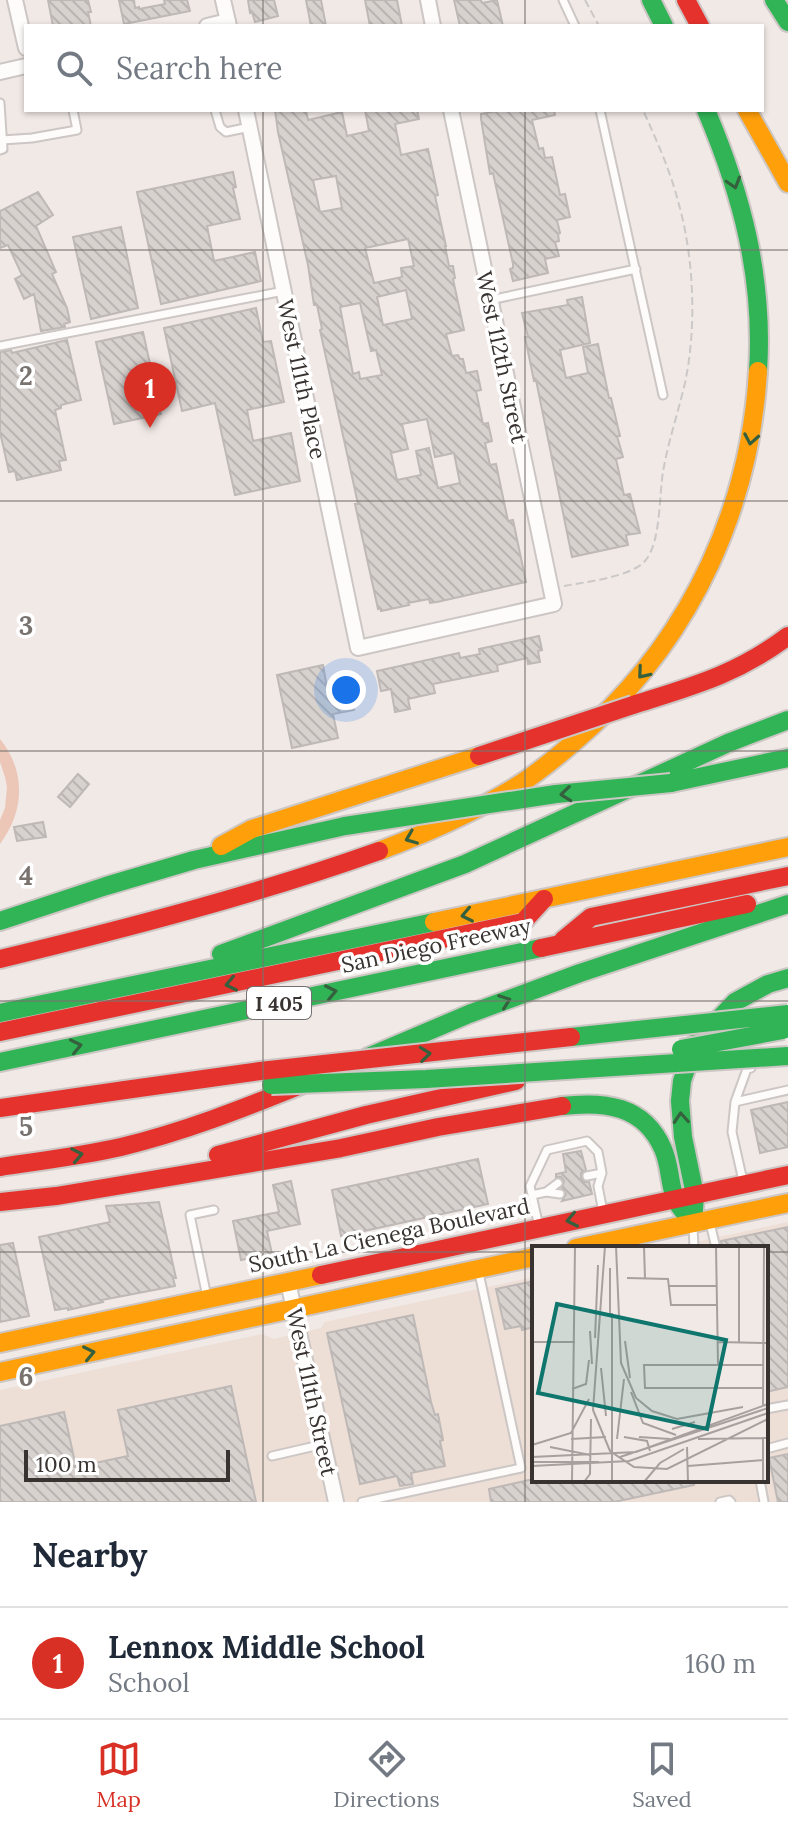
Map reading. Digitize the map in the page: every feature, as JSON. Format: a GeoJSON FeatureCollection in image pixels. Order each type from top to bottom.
{"type":"FeatureCollection","features":[{"type":"Feature","properties":{"kind":"main road"},"geometry":{"type":"LineString","coordinates":[[651,0],[663,24]]}},
{"type":"Feature","properties":{"kind":"main road"},"geometry":{"type":"LineString","coordinates":[[686,0],[699,24]]}},
{"type":"Feature","properties":{"kind":"main road"},"geometry":{"type":"LineString","coordinates":[[774,0],[788,22]]}},
{"type":"Feature","properties":{"kind":"main road"},"geometry":{"type":"LineString","coordinates":[[0,959],[257,893],[382,850],[467,814],[535,773],[566,749],[608,711],[652,663],[696,594],[726,529],[747,462],[758,390],[759,311],[750,238],[731,171],[707,112]]}},
{"type":"Feature","properties":{"kind":"main road"},"geometry":{"type":"LineString","coordinates":[[748,112],[788,183]]}},
{"type":"Feature","properties":{"kind":"main road"},"geometry":{"type":"LineString","coordinates":[[194,860],[252,829],[710,681],[755,659],[788,636]]}},
{"type":"Feature","properties":{"kind":"main road"},"geometry":{"type":"LineString","coordinates":[[151,981],[465,864],[728,743],[788,720]]}},
{"type":"Feature","properties":{"kind":"main road"},"geometry":{"type":"LineString","coordinates":[[671,783],[788,758]]}},
{"type":"Feature","properties":{"kind":"main road"},"geometry":{"type":"LineString","coordinates":[[0,921],[194,860],[345,826],[556,794],[788,773]]}},
{"type":"Feature","properties":{"kind":"main road","name":"San Diego Freeway"},"geometry":{"type":"LineString","coordinates":[[0,1013],[788,847]]}},
{"type":"Feature","properties":{"kind":"main road"},"geometry":{"type":"LineString","coordinates":[[558,944],[591,917],[788,876]]}},
{"type":"Feature","properties":{"kind":"main road","name":"San Diego Freeway"},"geometry":{"type":"LineString","coordinates":[[0,1062],[788,895]]}},
{"type":"Feature","properties":{"kind":"main road"},"geometry":{"type":"LineString","coordinates":[[0,1032],[523,922],[544,899]]}},
{"type":"Feature","properties":{"kind":"main road"},"geometry":{"type":"LineString","coordinates":[[0,1167],[121,1147],[219,1118],[469,1014],[580,973],[788,904]]}},
{"type":"Feature","properties":{"kind":"main road"},"geometry":{"type":"LineString","coordinates":[[701,1221],[683,1137],[680,1101],[682,1081],[694,1045],[735,1002],[768,984],[788,978]]}},
{"type":"Feature","properties":{"kind":"main road"},"geometry":{"type":"LineString","coordinates":[[0,1108],[260,1071],[788,1014]]}},
{"type":"Feature","properties":{"kind":"main road"},"geometry":{"type":"LineString","coordinates":[[111,1186],[335,1121],[450,1094],[788,1029]]}},
{"type":"Feature","properties":{"kind":"main road"},"geometry":{"type":"LineString","coordinates":[[125,1090],[426,1079],[788,1058]]}},
{"type":"Feature","properties":{"kind":"main road"},"geometry":{"type":"LineString","coordinates":[[0,1202],[56,1196],[341,1148],[527,1111],[585,1103],[622,1108],[644,1122],[664,1150],[675,1199],[701,1221]]}},
{"type":"Feature","properties":{"kind":"main road","name":"South La Cienega Boulevard"},"geometry":{"type":"LineString","coordinates":[[4,1342],[788,1175]]}},
{"type":"Feature","properties":{"kind":"main road"},"geometry":{"type":"LineString","coordinates":[[595,1246],[632,1242],[701,1221],[788,1203]]}},
{"type":"Feature","properties":{"kind":"main road"},"geometry":{"type":"LineString","coordinates":[[4,1342],[6,1371],[532,1257]]}},
{"type":"Feature","properties":{"kind":"street"},"geometry":{"type":"LineString","coordinates":[[15,0],[24,39]]}},
{"type":"Feature","properties":{"kind":"street"},"geometry":{"type":"LineString","coordinates":[[223,0],[228,24]]}},
{"type":"Feature","properties":{"kind":"street"},"geometry":{"type":"LineString","coordinates":[[428,0],[433,24]]}},
{"type":"Feature","properties":{"kind":"street"},"geometry":{"type":"LineString","coordinates":[[0,72],[24,66]]}},
{"type":"Feature","properties":{"kind":"street","name":"West 111th Place"},"geometry":{"type":"LineString","coordinates":[[246,112],[358,648],[554,604]]}},
{"type":"Feature","properties":{"kind":"street","name":"West 112th Street"},"geometry":{"type":"LineString","coordinates":[[451,112],[554,604]]}},
{"type":"Feature","properties":{"kind":"street","name":"West 111th Street"},"geometry":{"type":"LineString","coordinates":[[288,1282],[336,1502]]}},
{"type":"Feature","properties":{"kind":"lane"},"geometry":{"type":"LineString","coordinates":[[563,0],[574,24]]}},
{"type":"Feature","properties":{"kind":"lane"},"geometry":{"type":"LineString","coordinates":[[0,107],[3,149],[0,150]]}},
{"type":"Feature","properties":{"kind":"lane"},"geometry":{"type":"LineString","coordinates":[[2,140],[77,130],[73,112]]}},
{"type":"Feature","properties":{"kind":"lane"},"geometry":{"type":"LineString","coordinates":[[216,112],[220,127],[226,132],[250,127]]}},
{"type":"Feature","properties":{"kind":"lane"},"geometry":{"type":"LineString","coordinates":[[600,112],[663,395]]}},
{"type":"Feature","properties":{"kind":"lane"},"geometry":{"type":"LineString","coordinates":[[490,300],[636,269]]}},
{"type":"Feature","properties":{"kind":"lane"},"geometry":{"type":"LineString","coordinates":[[0,346],[284,291]]}},
{"type":"Feature","properties":{"kind":"lane"},"geometry":{"type":"LineString","coordinates":[[743,1184],[732,1132],[735,1102],[747,1069],[788,1058]]}},
{"type":"Feature","properties":{"kind":"lane"},"geometry":{"type":"LineString","coordinates":[[735,1102],[788,1090]]}},
{"type":"Feature","properties":{"kind":"lane"},"geometry":{"type":"LineString","coordinates":[[539,1227],[530,1186],[547,1150],[587,1141],[598,1152],[602,1173],[594,1186],[604,1214]]}},
{"type":"Feature","properties":{"kind":"lane"},"geometry":{"type":"LineString","coordinates":[[587,1176],[602,1173]]}},
{"type":"Feature","properties":{"kind":"lane"},"geometry":{"type":"LineString","coordinates":[[546,1192],[558,1183]]}},
{"type":"Feature","properties":{"kind":"lane"},"geometry":{"type":"LineString","coordinates":[[532,1195],[546,1192],[560,1194]]}},
{"type":"Feature","properties":{"kind":"lane"},"geometry":{"type":"LineString","coordinates":[[208,1299],[190,1215],[214,1210]]}},
{"type":"Feature","properties":{"kind":"lane"},"geometry":{"type":"LineString","coordinates":[[695,1246],[701,1221]]}},
{"type":"Feature","properties":{"kind":"lane"},"geometry":{"type":"LineString","coordinates":[[701,1221],[715,1246]]}},
{"type":"Feature","properties":{"kind":"lane"},"geometry":{"type":"LineString","coordinates":[[362,1502],[521,1468],[478,1269]]}},
{"type":"Feature","properties":{"kind":"lane"},"geometry":{"type":"LineString","coordinates":[[768,1409],[788,1405]]}},
{"type":"Feature","properties":{"kind":"lane"},"geometry":{"type":"LineString","coordinates":[[768,1448],[788,1443]]}},
{"type":"Feature","properties":{"kind":"lane"},"geometry":{"type":"LineString","coordinates":[[272,1456],[324,1444]]}},
{"type":"Feature","properties":{"kind":"lane"},"geometry":{"type":"LineString","coordinates":[[760,1482],[764,1502]]}},
{"type":"Feature","properties":{"kind":"lane"},"geometry":{"type":"LineString","coordinates":[[720,1502],[731,1502]]}},
{"type":"Feature","properties":{"kind":"path"},"geometry":{"type":"LineString","coordinates":[[585,0],[598,24]]}},
{"type":"Feature","properties":{"kind":"shaded area"},"geometry":{"type":"Polygon","coordinates":[[[0,739],[14,764],[19,791],[14,818],[0,844],[0,820],[5,808],[7,787],[0,762],[0,739]]]}},
{"type":"Feature","properties":{"kind":"shaded area"},"geometry":{"type":"Polygon","coordinates":[[[788,1222],[788,1502],[0,1502],[0,1390],[262,1334],[274,1339],[321,1328],[325,1322],[532,1277],[532,1482],[768,1482],[768,1246],[677,1246],[788,1222]]]}},
{"type":"Feature","properties":{"kind":"building"},"geometry":{"type":"Polygon","coordinates":[[[48,0],[88,0],[91,24],[53,24],[48,0]]]}},
{"type":"Feature","properties":{"kind":"building"},"geometry":{"type":"Polygon","coordinates":[[[119,0],[134,0],[135,8],[139,9],[165,4],[164,0],[187,0],[190,11],[124,24],[119,0]]]}},
{"type":"Feature","properties":{"kind":"building"},"geometry":{"type":"Polygon","coordinates":[[[248,0],[274,0],[278,16],[255,22],[248,0]]]}},
{"type":"Feature","properties":{"kind":"building"},"geometry":{"type":"Polygon","coordinates":[[[306,0],[321,0],[326,24],[311,24],[306,0]]]}},
{"type":"Feature","properties":{"kind":"building"},"geometry":{"type":"Polygon","coordinates":[[[365,0],[397,0],[402,24],[370,24],[365,0]]]}},
{"type":"Feature","properties":{"kind":"building"},"geometry":{"type":"Polygon","coordinates":[[[454,0],[481,0],[482,3],[497,0],[503,24],[460,24],[454,0]]]}},
{"type":"Feature","properties":{"kind":"building"},"geometry":{"type":"Polygon","coordinates":[[[275,112],[306,112],[308,120],[342,112],[347,136],[369,131],[365,112],[417,112],[419,119],[395,124],[401,155],[428,149],[464,330],[446,334],[452,356],[458,355],[463,359],[466,373],[477,371],[481,390],[476,391],[483,424],[488,423],[492,441],[485,443],[490,465],[496,464],[508,521],[513,520],[526,582],[437,602],[430,603],[429,599],[381,611],[378,609],[275,112]],[[336,176],[313,180],[320,212],[342,208],[336,176]],[[408,239],[365,248],[374,283],[402,277],[401,268],[414,266],[408,239]],[[406,290],[377,297],[383,325],[412,319],[406,290]],[[360,303],[340,307],[353,374],[359,372],[360,379],[382,375],[376,350],[371,351],[360,303]],[[427,419],[402,424],[408,449],[391,453],[397,480],[421,475],[416,451],[429,448],[438,488],[460,483],[454,453],[435,457],[427,419]]]}},
{"type":"Feature","properties":{"kind":"building"},"geometry":{"type":"Polygon","coordinates":[[[554,112],[555,115],[532,120],[539,149],[543,148],[545,158],[552,157],[560,195],[565,194],[570,217],[557,220],[560,233],[559,241],[555,242],[559,256],[545,259],[548,273],[513,281],[510,269],[513,264],[493,173],[490,174],[481,114],[554,112]]]}},
{"type":"Feature","properties":{"kind":"building"},"geometry":{"type":"Polygon","coordinates":[[[233,172],[240,219],[207,226],[214,261],[255,252],[261,281],[161,304],[137,192],[233,172]]]}},
{"type":"Feature","properties":{"kind":"building"},"geometry":{"type":"Polygon","coordinates":[[[38,192],[53,215],[36,226],[56,272],[52,274],[70,322],[64,324],[65,327],[41,331],[34,294],[24,299],[15,279],[22,275],[8,245],[0,248],[0,211],[38,192]]]}},
{"type":"Feature","properties":{"kind":"building"},"geometry":{"type":"Polygon","coordinates":[[[121,227],[138,308],[91,319],[73,237],[121,227]]]}},
{"type":"Feature","properties":{"kind":"building"},"geometry":{"type":"Polygon","coordinates":[[[582,297],[590,343],[560,350],[566,378],[588,373],[583,347],[598,344],[620,436],[617,436],[623,457],[616,459],[624,495],[630,494],[640,533],[626,535],[628,545],[572,557],[522,313],[568,305],[567,300],[582,297]]]}},
{"type":"Feature","properties":{"kind":"building"},"geometry":{"type":"Polygon","coordinates":[[[256,308],[263,342],[271,341],[284,402],[247,410],[253,441],[291,433],[300,481],[235,495],[215,403],[182,411],[164,328],[256,308]]]}},
{"type":"Feature","properties":{"kind":"building"},"geometry":{"type":"Polygon","coordinates":[[[143,332],[161,414],[114,424],[96,342],[143,332]]]}},
{"type":"Feature","properties":{"kind":"building"},"geometry":{"type":"Polygon","coordinates":[[[67,340],[81,400],[61,405],[55,410],[66,460],[59,461],[61,470],[17,480],[15,471],[9,472],[0,432],[0,352],[11,350],[12,353],[67,340]]]}},
{"type":"Feature","properties":{"kind":"building"},"geometry":{"type":"Polygon","coordinates":[[[539,636],[542,650],[538,651],[540,662],[528,664],[527,658],[497,665],[498,671],[433,684],[435,693],[408,699],[410,709],[395,712],[391,689],[381,691],[377,671],[459,653],[460,658],[480,654],[479,649],[539,636]]]}},
{"type":"Feature","properties":{"kind":"building"},"geometry":{"type":"Polygon","coordinates":[[[323,665],[327,688],[348,684],[354,710],[333,714],[338,738],[292,748],[277,675],[323,665]]]}},
{"type":"Feature","properties":{"kind":"building"},"geometry":{"type":"Polygon","coordinates":[[[78,774],[89,784],[70,807],[58,797],[78,774]]]}},
{"type":"Feature","properties":{"kind":"building"},"geometry":{"type":"Polygon","coordinates":[[[43,822],[46,837],[17,841],[14,827],[43,822]]]}},
{"type":"Feature","properties":{"kind":"building"},"geometry":{"type":"Polygon","coordinates":[[[788,1102],[788,1147],[760,1153],[751,1110],[788,1102]]]}},
{"type":"Feature","properties":{"kind":"building"},"geometry":{"type":"Polygon","coordinates":[[[581,1151],[586,1170],[581,1173],[581,1178],[589,1182],[592,1194],[562,1201],[566,1194],[562,1188],[564,1181],[556,1174],[566,1172],[563,1154],[581,1151]]]}},
{"type":"Feature","properties":{"kind":"building"},"geometry":{"type":"Polygon","coordinates":[[[478,1159],[488,1204],[341,1236],[332,1190],[478,1159]]]}},
{"type":"Feature","properties":{"kind":"building"},"geometry":{"type":"Polygon","coordinates":[[[291,1181],[300,1224],[267,1231],[272,1254],[241,1260],[233,1221],[279,1212],[273,1185],[291,1181]]]}},
{"type":"Feature","properties":{"kind":"building"},"geometry":{"type":"Polygon","coordinates":[[[159,1202],[176,1278],[173,1278],[175,1286],[68,1310],[55,1310],[39,1237],[110,1222],[106,1206],[159,1202]]]}},
{"type":"Feature","properties":{"kind":"building"},"geometry":{"type":"Polygon","coordinates":[[[788,1227],[788,1387],[768,1392],[768,1246],[722,1246],[721,1241],[788,1227]]]}},
{"type":"Feature","properties":{"kind":"building"},"geometry":{"type":"Polygon","coordinates":[[[13,1243],[29,1316],[0,1322],[0,1245],[13,1243]]]}},
{"type":"Feature","properties":{"kind":"building"},"geometry":{"type":"Polygon","coordinates":[[[532,1281],[532,1328],[505,1329],[496,1289],[532,1281]]]}},
{"type":"Feature","properties":{"kind":"building"},"geometry":{"type":"Polygon","coordinates":[[[413,1315],[431,1402],[435,1415],[438,1414],[445,1466],[411,1473],[413,1484],[400,1486],[397,1476],[360,1484],[327,1333],[413,1315]]]}},
{"type":"Feature","properties":{"kind":"building"},"geometry":{"type":"Polygon","coordinates":[[[231,1386],[256,1502],[0,1502],[0,1426],[64,1412],[76,1467],[128,1456],[118,1410],[231,1386]]]}},
{"type":"Feature","properties":{"kind":"building"},"geometry":{"type":"Polygon","coordinates":[[[788,1454],[788,1502],[778,1502],[769,1458],[788,1454]]]}},
{"type":"Feature","properties":{"kind":"building"},"geometry":{"type":"Polygon","coordinates":[[[529,1480],[693,1482],[694,1485],[614,1502],[491,1502],[489,1489],[529,1480]]]}},
{"type":"Feature","properties":{"kind":"traffic: fast"},"geometry":{"type":"LineString","coordinates":[[651,0],[663,24]]}},
{"type":"Feature","properties":{"kind":"traffic: fast"},"geometry":{"type":"LineString","coordinates":[[774,0],[788,22]]}},
{"type":"Feature","properties":{"kind":"traffic: fast"},"geometry":{"type":"LineString","coordinates":[[707,112],[730,174],[748,238],[757,303],[758,371]]}},
{"type":"Feature","properties":{"kind":"traffic: fast"},"geometry":{"type":"LineString","coordinates":[[221,954],[465,864],[728,743],[788,720]]}},
{"type":"Feature","properties":{"kind":"traffic: fast"},"geometry":{"type":"LineString","coordinates":[[671,783],[788,758]]}},
{"type":"Feature","properties":{"kind":"traffic: fast"},"geometry":{"type":"LineString","coordinates":[[345,826],[556,794],[671,783]]}},
{"type":"Feature","properties":{"kind":"traffic: fast"},"geometry":{"type":"LineString","coordinates":[[0,921],[194,860],[345,826]]}},
{"type":"Feature","properties":{"kind":"traffic: fast"},"geometry":{"type":"LineString","coordinates":[[368,1057],[469,1014],[580,973],[788,904]]}},
{"type":"Feature","properties":{"kind":"traffic: fast"},"geometry":{"type":"LineString","coordinates":[[0,1013],[434,922]]}},
{"type":"Feature","properties":{"kind":"traffic: fast"},"geometry":{"type":"LineString","coordinates":[[0,1062],[541,948]]}},
{"type":"Feature","properties":{"kind":"traffic: fast"},"geometry":{"type":"LineString","coordinates":[[693,1223],[695,1195],[683,1137],[680,1101],[682,1081],[694,1045],[735,1002],[768,984],[788,978]]}},
{"type":"Feature","properties":{"kind":"traffic: fast"},"geometry":{"type":"LineString","coordinates":[[571,1037],[788,1014]]}},
{"type":"Feature","properties":{"kind":"traffic: fast"},"geometry":{"type":"LineString","coordinates":[[681,1049],[783,1030]]}},
{"type":"Feature","properties":{"kind":"traffic: fast"},"geometry":{"type":"LineString","coordinates":[[271,1085],[426,1079],[788,1056]]}},
{"type":"Feature","properties":{"kind":"traffic: fast"},"geometry":{"type":"LineString","coordinates":[[562,1106],[607,1106],[621,1109],[645,1123],[663,1149],[676,1201],[693,1223]]}},
{"type":"Feature","properties":{"kind":"traffic: slow"},"geometry":{"type":"LineString","coordinates":[[748,112],[788,183]]}},
{"type":"Feature","properties":{"kind":"traffic: slow"},"geometry":{"type":"LineString","coordinates":[[379,851],[467,814],[537,772],[593,725],[660,650],[687,608],[729,518],[753,421],[758,371]]}},
{"type":"Feature","properties":{"kind":"traffic: slow"},"geometry":{"type":"LineString","coordinates":[[221,846],[252,829],[479,756]]}},
{"type":"Feature","properties":{"kind":"traffic: slow"},"geometry":{"type":"LineString","coordinates":[[434,922],[788,847]]}},
{"type":"Feature","properties":{"kind":"traffic: slow"},"geometry":{"type":"LineString","coordinates":[[585,1246],[788,1203]]}},
{"type":"Feature","properties":{"kind":"traffic: slow"},"geometry":{"type":"LineString","coordinates":[[0,1372],[532,1257]]}},
{"type":"Feature","properties":{"kind":"traffic: slow"},"geometry":{"type":"LineString","coordinates":[[0,1343],[321,1275]]}},
{"type":"Feature","properties":{"kind":"traffic: jam"},"geometry":{"type":"LineString","coordinates":[[686,0],[699,24]]}},
{"type":"Feature","properties":{"kind":"traffic: jam"},"geometry":{"type":"LineString","coordinates":[[633,705],[732,670],[788,636]]}},
{"type":"Feature","properties":{"kind":"traffic: jam"},"geometry":{"type":"LineString","coordinates":[[479,756],[633,705]]}},
{"type":"Feature","properties":{"kind":"traffic: jam"},"geometry":{"type":"LineString","coordinates":[[0,959],[191,910],[379,851]]}},
{"type":"Feature","properties":{"kind":"traffic: jam"},"geometry":{"type":"LineString","coordinates":[[563,940],[591,917],[788,876]]}},
{"type":"Feature","properties":{"kind":"traffic: jam"},"geometry":{"type":"LineString","coordinates":[[0,1032],[523,922],[544,899]]}},
{"type":"Feature","properties":{"kind":"traffic: jam"},"geometry":{"type":"LineString","coordinates":[[541,948],[747,904]]}},
{"type":"Feature","properties":{"kind":"traffic: jam"},"geometry":{"type":"LineString","coordinates":[[125,1090],[260,1071],[571,1037]]}},
{"type":"Feature","properties":{"kind":"traffic: jam"},"geometry":{"type":"LineString","coordinates":[[218,1155],[366,1115],[516,1081]]}},
{"type":"Feature","properties":{"kind":"traffic: jam"},"geometry":{"type":"LineString","coordinates":[[0,1167],[144,1141],[301,1085]]}},
{"type":"Feature","properties":{"kind":"traffic: jam"},"geometry":{"type":"LineString","coordinates":[[0,1108],[125,1090]]}},
{"type":"Feature","properties":{"kind":"traffic: jam"},"geometry":{"type":"LineString","coordinates":[[0,1202],[56,1196],[341,1148],[438,1127],[562,1106]]}},
{"type":"Feature","properties":{"kind":"traffic: jam"},"geometry":{"type":"LineString","coordinates":[[321,1275],[788,1175]]}},
{"type":"Feature","properties":{"kind":"place","name":"Lennox Middle School"},"geometry":{"type":"Point","coordinates":[150,428]}}]}
